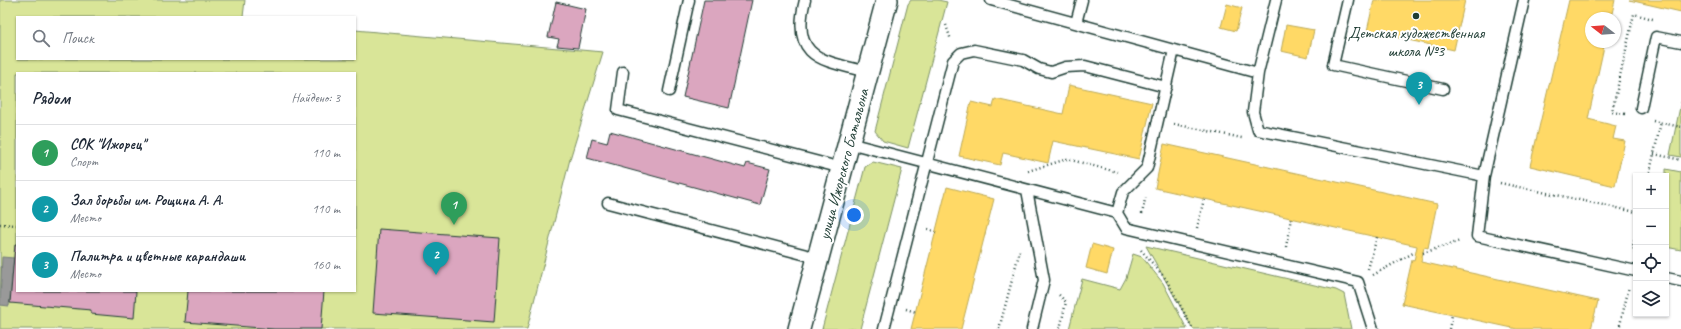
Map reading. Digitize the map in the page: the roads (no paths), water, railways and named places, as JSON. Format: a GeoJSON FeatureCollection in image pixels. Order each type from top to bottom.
{"type":"FeatureCollection","features":[{"type":"Feature","properties":{"kind":"street","name":"улица Ижорского Батальона"},"geometry":{"type":"LineString","coordinates":[[799,329],[886,0]]}},
{"type":"Feature","properties":{"kind":"lane"},"geometry":{"type":"LineString","coordinates":[[669,91],[689,0]]}},
{"type":"Feature","properties":{"kind":"lane"},"geometry":{"type":"LineString","coordinates":[[805,0],[801,30],[807,47],[815,56],[825,61],[867,72]]}},
{"type":"Feature","properties":{"kind":"lane"},"geometry":{"type":"LineString","coordinates":[[991,0],[1258,73]]}},
{"type":"Feature","properties":{"kind":"lane"},"geometry":{"type":"LineString","coordinates":[[1076,23],[1082,0]]}},
{"type":"Feature","properties":{"kind":"lane"},"geometry":{"type":"LineString","coordinates":[[1276,0],[1258,73],[1254,112],[1258,130],[1484,176]]}},
{"type":"Feature","properties":{"kind":"lane"},"geometry":{"type":"LineString","coordinates":[[1348,0],[1333,65],[1443,89]]}},
{"type":"Feature","properties":{"kind":"lane"},"geometry":{"type":"LineString","coordinates":[[1524,0],[1484,176],[1477,236],[1633,271]]}},
{"type":"Feature","properties":{"kind":"lane"},"geometry":{"type":"LineString","coordinates":[[1641,108],[1656,37],[1681,42]]}},
{"type":"Feature","properties":{"kind":"lane"},"geometry":{"type":"LineString","coordinates":[[884,329],[928,163],[953,61],[960,53],[974,50],[1023,60],[1039,69],[1051,72],[1066,67],[1085,66],[1166,87]]}},
{"type":"Feature","properties":{"kind":"lane"},"geometry":{"type":"LineString","coordinates":[[1117,213],[1123,192],[1147,168],[1174,50]]}},
{"type":"Feature","properties":{"kind":"lane"},"geometry":{"type":"LineString","coordinates":[[623,72],[618,110],[842,168]]}},
{"type":"Feature","properties":{"kind":"lane"},"geometry":{"type":"LineString","coordinates":[[849,143],[1117,213],[1126,228],[1358,282],[1373,329]]}},
{"type":"Feature","properties":{"kind":"lane"},"geometry":{"type":"LineString","coordinates":[[1027,190],[1044,280],[1032,329]]}},
{"type":"Feature","properties":{"kind":"lane"},"geometry":{"type":"LineString","coordinates":[[608,203],[818,258]]}},
{"type":"Feature","properties":{"kind":"lane"},"geometry":{"type":"LineString","coordinates":[[1669,279],[1681,281]]}},
{"type":"Feature","properties":{"kind":"place","name":"Детская художественная школа №3"},"geometry":{"type":"Point","coordinates":[1416,16]}},
{"type":"Feature","properties":{"kind":"place","name":"Палитра и цветные карандаши"},"geometry":{"type":"Point","coordinates":[1419,105]}},
{"type":"Feature","properties":{"kind":"place","name":"СОК \"Ижорец\""},"geometry":{"type":"Point","coordinates":[454,225]}},
{"type":"Feature","properties":{"kind":"place","name":"Зал борьбы им. Рощина А. А."},"geometry":{"type":"Point","coordinates":[436,275]}}]}
